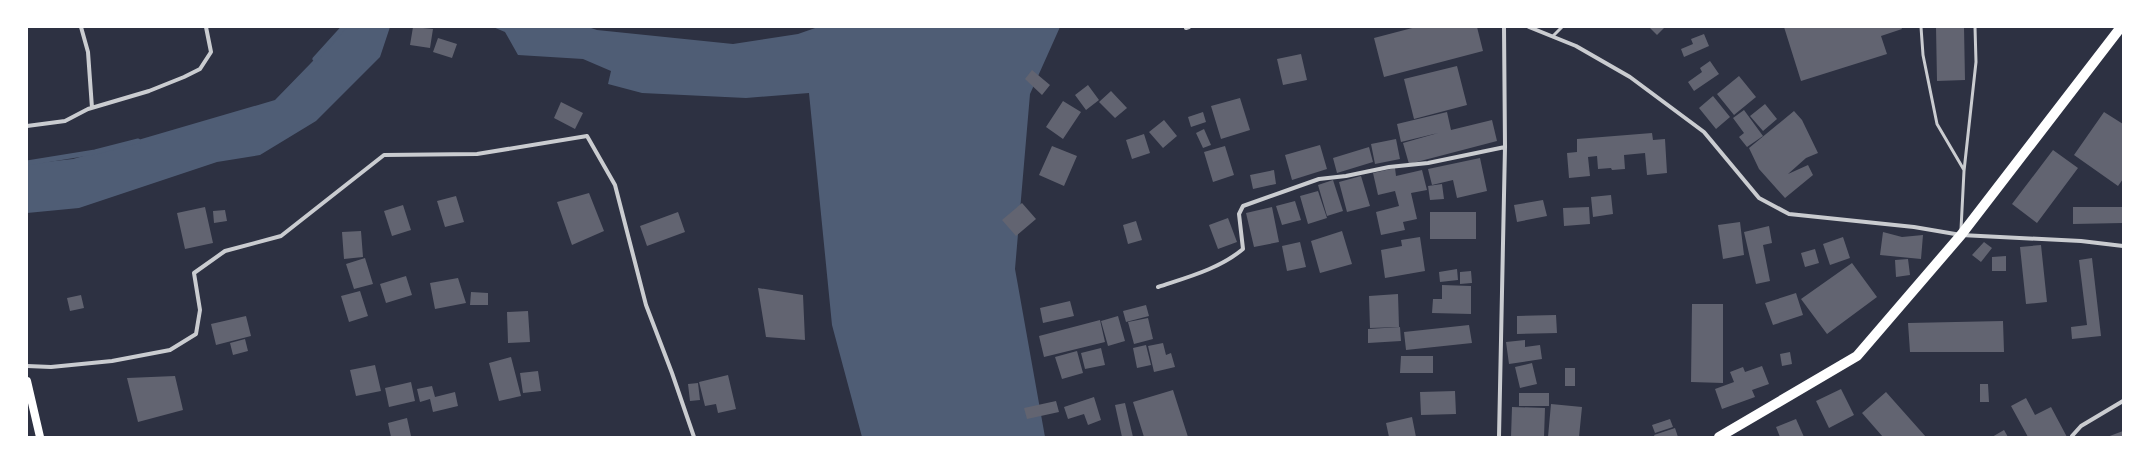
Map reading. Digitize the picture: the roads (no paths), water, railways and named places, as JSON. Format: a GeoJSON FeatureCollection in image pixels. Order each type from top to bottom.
{"type":"FeatureCollection","features":[{"type":"Feature","properties":{"kind":"main road"},"geometry":{"type":"LineString","coordinates":[[1719,437],[1857,356],[1961,235],[2121,27]]}},
{"type":"Feature","properties":{"kind":"main road"},"geometry":{"type":"LineString","coordinates":[[27,381],[40,437]]}},
{"type":"Feature","properties":{"kind":"street"},"geometry":{"type":"LineString","coordinates":[[81,27],[88,52],[92,108]]}},
{"type":"Feature","properties":{"kind":"street"},"geometry":{"type":"LineString","coordinates":[[27,126],[65,121],[92,108],[149,91],[200,69],[211,52],[206,27]]}},
{"type":"Feature","properties":{"kind":"street"},"geometry":{"type":"LineString","coordinates":[[1499,437],[1505,147],[1504,27]]}},
{"type":"Feature","properties":{"kind":"street"},"geometry":{"type":"LineString","coordinates":[[1529,27],[1576,46],[1630,77],[1704,132],[1759,198],[1789,214],[1914,227],[1961,235],[2081,241],[2123,246]]}},
{"type":"Feature","properties":{"kind":"street"},"geometry":{"type":"LineString","coordinates":[[27,366],[51,366],[112,361],[170,350],[196,334],[200,310],[194,273],[225,251],[281,236],[384,155],[477,154],[587,136],[615,185],[646,305],[694,437]]}},
{"type":"Feature","properties":{"kind":"street"},"geometry":{"type":"LineString","coordinates":[[1158,287],[1202,272],[1231,259],[1243,249],[1239,214],[1243,206],[1319,178],[1346,176],[1389,166],[1428,163],[1505,147]]}},
{"type":"Feature","properties":{"kind":"street"},"geometry":{"type":"LineString","coordinates":[[2072,436],[2081,426],[2123,401]]}},
{"type":"Feature","properties":{"kind":"lane"},"geometry":{"type":"LineString","coordinates":[[1553,36],[1562,27]]}},
{"type":"Feature","properties":{"kind":"lane"},"geometry":{"type":"LineString","coordinates":[[1921,27],[1923,55],[1937,124],[1964,171]]}},
{"type":"Feature","properties":{"kind":"lane"},"geometry":{"type":"LineString","coordinates":[[1961,235],[1964,171],[1976,62],[1975,27]]}},
{"type":"Feature","properties":{"kind":"water"},"geometry":{"type":"Polygon","coordinates":[[[346,27],[390,27],[380,57],[316,121],[260,155],[217,162],[79,208],[27,213],[27,164],[73,159],[275,100],[346,27]]]}},
{"type":"Feature","properties":{"kind":"water"},"geometry":{"type":"Polygon","coordinates":[[[493,27],[588,27],[597,30],[733,44],[798,34],[818,27],[1060,27],[1030,94],[1015,269],[1045,437],[862,437],[832,325],[809,93],[746,98],[642,93],[608,84],[611,71],[583,59],[518,55],[505,32],[493,27]]]}},
{"type":"Feature","properties":{"kind":"waterway"},"geometry":{"type":"LineString","coordinates":[[315,59],[344,27]]}},
{"type":"Feature","properties":{"kind":"waterway"},"geometry":{"type":"LineString","coordinates":[[27,163],[95,152],[138,141]]}}]}
